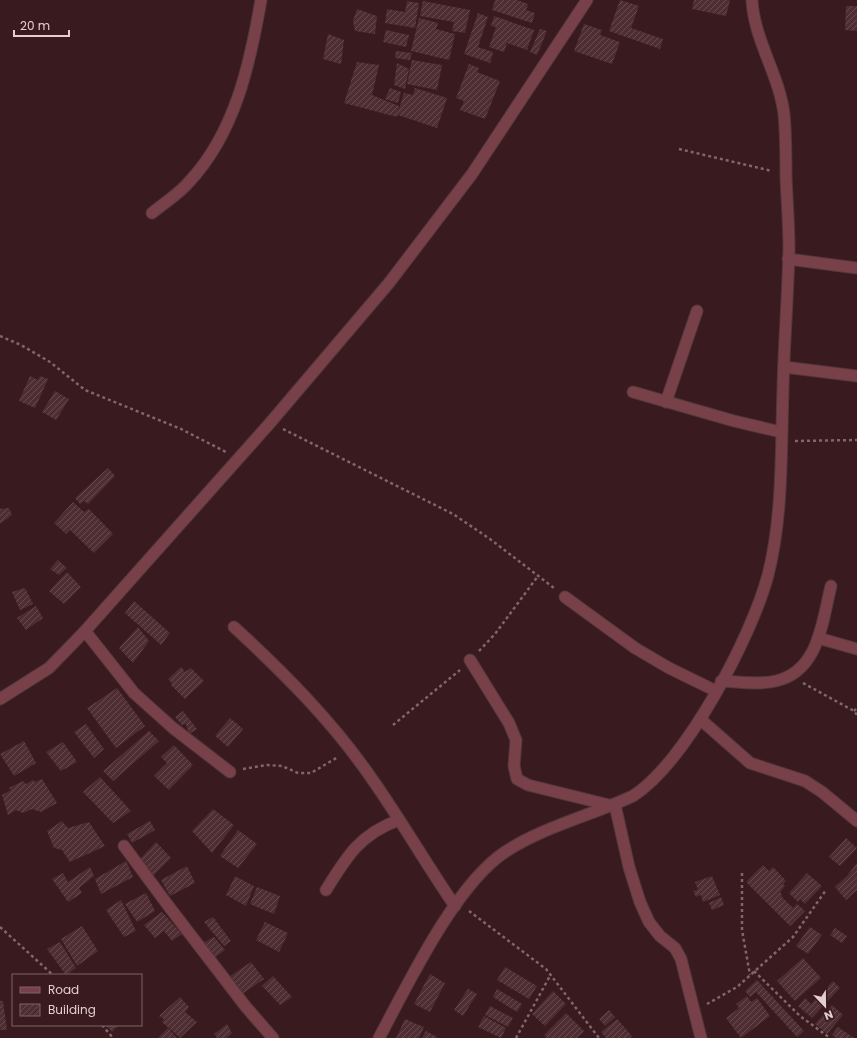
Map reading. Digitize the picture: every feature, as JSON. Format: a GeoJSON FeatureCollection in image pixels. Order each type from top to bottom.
{"type":"FeatureCollection","features":[{"type":"Feature","properties":{"kind":"street"},"geometry":{"type":"LineString","coordinates":[[152,213],[189,183],[209,157],[224,131],[237,103],[244,82],[261,0]]}},
{"type":"Feature","properties":{"kind":"street"},"geometry":{"type":"LineString","coordinates":[[0,699],[49,668],[85,631],[270,422],[389,283],[472,174],[587,0]]}},
{"type":"Feature","properties":{"kind":"street"},"geometry":{"type":"LineString","coordinates":[[379,1038],[456,904],[488,865],[507,851],[542,834],[633,796],[650,783],[691,734],[718,686],[756,611],[768,576],[776,528],[788,259],[784,112],[781,99],[755,24],[752,0]]}},
{"type":"Feature","properties":{"kind":"street"},"geometry":{"type":"LineString","coordinates":[[788,259],[857,268]]}},
{"type":"Feature","properties":{"kind":"street"},"geometry":{"type":"LineString","coordinates":[[666,402],[697,311]]}},
{"type":"Feature","properties":{"kind":"street"},"geometry":{"type":"LineString","coordinates":[[784,367],[857,376]]}},
{"type":"Feature","properties":{"kind":"street"},"geometry":{"type":"LineString","coordinates":[[633,392],[781,436]]}},
{"type":"Feature","properties":{"kind":"street"},"geometry":{"type":"LineString","coordinates":[[565,597],[635,648],[670,668],[718,686],[775,681],[790,676],[801,669],[810,658],[818,638],[831,586]]}},
{"type":"Feature","properties":{"kind":"street"},"geometry":{"type":"LineString","coordinates":[[234,627],[280,669],[350,749],[372,778],[456,904]]}},
{"type":"Feature","properties":{"kind":"street"},"geometry":{"type":"LineString","coordinates":[[85,631],[134,693],[173,728],[230,772]]}},
{"type":"Feature","properties":{"kind":"street"},"geometry":{"type":"LineString","coordinates":[[818,638],[857,649]]}},
{"type":"Feature","properties":{"kind":"street"},"geometry":{"type":"LineString","coordinates":[[470,660],[509,723],[516,740],[514,766],[517,780],[528,786],[614,805]]}},
{"type":"Feature","properties":{"kind":"street"},"geometry":{"type":"LineString","coordinates":[[700,719],[750,763],[805,781],[822,792],[857,821]]}},
{"type":"Feature","properties":{"kind":"street"},"geometry":{"type":"LineString","coordinates":[[614,805],[640,902],[649,922],[660,936],[675,948],[681,959],[701,1038]]}},
{"type":"Feature","properties":{"kind":"street"},"geometry":{"type":"LineString","coordinates":[[326,890],[341,865],[371,833],[399,820]]}},
{"type":"Feature","properties":{"kind":"street"},"geometry":{"type":"LineString","coordinates":[[124,846],[246,1007],[273,1038]]}},
{"type":"Feature","properties":{"kind":"path"},"geometry":{"type":"LineString","coordinates":[[679,149],[786,174]]}},
{"type":"Feature","properties":{"kind":"path"},"geometry":{"type":"LineString","coordinates":[[0,336],[50,362],[85,390],[181,429],[238,458]]}},
{"type":"Feature","properties":{"kind":"path"},"geometry":{"type":"LineString","coordinates":[[270,422],[453,514],[490,539],[565,597]]}},
{"type":"Feature","properties":{"kind":"path"},"geometry":{"type":"LineString","coordinates":[[781,436],[857,440]]}},
{"type":"Feature","properties":{"kind":"path"},"geometry":{"type":"LineString","coordinates":[[790,676],[854,711],[857,715]]}},
{"type":"Feature","properties":{"kind":"path"},"geometry":{"type":"LineString","coordinates":[[854,711],[857,708]]}},
{"type":"Feature","properties":{"kind":"path"},"geometry":{"type":"LineString","coordinates":[[230,772],[274,765],[282,766],[298,772],[311,773],[350,749]]}},
{"type":"Feature","properties":{"kind":"path"},"geometry":{"type":"LineString","coordinates":[[742,873],[742,930],[750,976]]}},
{"type":"Feature","properties":{"kind":"path"},"geometry":{"type":"LineString","coordinates":[[695,1011],[737,987],[793,937],[826,890]]}},
{"type":"Feature","properties":{"kind":"path"},"geometry":{"type":"LineString","coordinates":[[456,904],[535,959],[551,974],[599,1038]]}},
{"type":"Feature","properties":{"kind":"path"},"geometry":{"type":"LineString","coordinates":[[0,928],[52,974]]}},
{"type":"Feature","properties":{"kind":"path"},"geometry":{"type":"LineString","coordinates":[[754,971],[800,1016],[830,1038]]}},
{"type":"Feature","properties":{"kind":"path"},"geometry":{"type":"LineString","coordinates":[[516,1038],[551,974]]}},
{"type":"Feature","properties":{"kind":"path"},"geometry":{"type":"LineString","coordinates":[[103,1026],[113,1038]]}},
{"type":"Feature","properties":{"kind":"building"},"geometry":{"type":"Polygon","coordinates":[[[495,0],[517,0],[528,4],[526,10],[535,13],[532,23],[492,10],[495,0]]]}},
{"type":"Feature","properties":{"kind":"building"},"geometry":{"type":"Polygon","coordinates":[[[620,0],[639,6],[631,28],[663,39],[660,49],[609,31],[620,0]]]}},
{"type":"Feature","properties":{"kind":"building"},"geometry":{"type":"Polygon","coordinates":[[[694,0],[730,0],[726,16],[692,9],[694,0]]]}},
{"type":"Feature","properties":{"kind":"building"},"geometry":{"type":"Polygon","coordinates":[[[407,1],[419,3],[415,28],[385,23],[387,9],[405,12],[407,1]]]}},
{"type":"Feature","properties":{"kind":"building"},"geometry":{"type":"Polygon","coordinates":[[[423,1],[470,10],[465,33],[452,31],[454,22],[420,16],[423,1]]]}},
{"type":"Feature","properties":{"kind":"building"},"geometry":{"type":"Polygon","coordinates":[[[846,6],[857,6],[857,31],[845,30],[846,6]]]}},
{"type":"Feature","properties":{"kind":"building"},"geometry":{"type":"Polygon","coordinates":[[[357,9],[377,16],[375,34],[355,31],[353,21],[357,9]]]}},
{"type":"Feature","properties":{"kind":"building"},"geometry":{"type":"Polygon","coordinates":[[[478,13],[488,17],[478,47],[493,52],[490,63],[464,54],[478,13]]]}},
{"type":"Feature","properties":{"kind":"building"},"geometry":{"type":"Polygon","coordinates":[[[494,16],[534,30],[527,50],[507,43],[504,52],[489,47],[496,27],[491,26],[494,16]]]}},
{"type":"Feature","properties":{"kind":"building"},"geometry":{"type":"Polygon","coordinates":[[[419,18],[438,23],[436,29],[455,34],[449,60],[411,51],[419,18]]]}},
{"type":"Feature","properties":{"kind":"building"},"geometry":{"type":"Polygon","coordinates":[[[584,24],[602,30],[600,35],[620,42],[612,64],[574,51],[584,24]]]}},
{"type":"Feature","properties":{"kind":"building"},"geometry":{"type":"Polygon","coordinates":[[[540,29],[547,31],[537,55],[530,52],[540,29]]]}},
{"type":"Feature","properties":{"kind":"building"},"geometry":{"type":"Polygon","coordinates":[[[386,30],[409,35],[406,47],[383,42],[386,30]]]}},
{"type":"Feature","properties":{"kind":"building"},"geometry":{"type":"Polygon","coordinates":[[[328,34],[344,40],[341,64],[323,59],[328,34]]]}},
{"type":"Feature","properties":{"kind":"building"},"geometry":{"type":"Polygon","coordinates":[[[396,51],[412,53],[410,60],[395,58],[396,51]]]}},
{"type":"Feature","properties":{"kind":"building"},"geometry":{"type":"Polygon","coordinates":[[[412,60],[442,65],[437,90],[407,84],[412,60]]]}},
{"type":"Feature","properties":{"kind":"building"},"geometry":{"type":"Polygon","coordinates":[[[357,62],[379,65],[372,95],[399,106],[398,112],[404,93],[413,95],[415,88],[447,98],[437,128],[398,115],[397,117],[344,103],[357,62]]]}},
{"type":"Feature","properties":{"kind":"building"},"geometry":{"type":"Polygon","coordinates":[[[397,63],[409,69],[405,89],[394,85],[397,63]]]}},
{"type":"Feature","properties":{"kind":"building"},"geometry":{"type":"Polygon","coordinates":[[[469,64],[479,68],[477,72],[500,81],[485,119],[460,110],[464,101],[456,98],[469,64]]]}},
{"type":"Feature","properties":{"kind":"building"},"geometry":{"type":"Polygon","coordinates":[[[390,88],[401,92],[398,103],[385,99],[390,88]]]}},
{"type":"Feature","properties":{"kind":"building"},"geometry":{"type":"Polygon","coordinates":[[[30,376],[38,380],[40,376],[48,379],[35,408],[19,401],[30,376]]]}},
{"type":"Feature","properties":{"kind":"building"},"geometry":{"type":"Polygon","coordinates":[[[55,391],[69,399],[56,420],[42,412],[55,391]]]}},
{"type":"Feature","properties":{"kind":"building"},"geometry":{"type":"Polygon","coordinates":[[[108,468],[115,476],[88,504],[84,501],[80,504],[75,498],[108,468]]]}},
{"type":"Feature","properties":{"kind":"building"},"geometry":{"type":"Polygon","coordinates":[[[73,502],[84,512],[89,509],[113,534],[94,553],[70,530],[66,534],[54,523],[73,502]]]}},
{"type":"Feature","properties":{"kind":"building"},"geometry":{"type":"Polygon","coordinates":[[[0,508],[9,508],[12,515],[0,524],[0,508]]]}},
{"type":"Feature","properties":{"kind":"building"},"geometry":{"type":"Polygon","coordinates":[[[58,560],[67,568],[59,575],[50,569],[58,560]]]}},
{"type":"Feature","properties":{"kind":"building"},"geometry":{"type":"Polygon","coordinates":[[[67,572],[81,587],[64,604],[49,591],[67,572]]]}},
{"type":"Feature","properties":{"kind":"building"},"geometry":{"type":"Polygon","coordinates":[[[25,588],[33,604],[20,610],[12,592],[25,588]]]}},
{"type":"Feature","properties":{"kind":"building"},"geometry":{"type":"Polygon","coordinates":[[[134,601],[170,633],[161,645],[125,613],[134,601]]]}},
{"type":"Feature","properties":{"kind":"building"},"geometry":{"type":"Polygon","coordinates":[[[36,606],[43,618],[26,630],[17,618],[36,606]]]}},
{"type":"Feature","properties":{"kind":"building"},"geometry":{"type":"Polygon","coordinates":[[[138,627],[149,641],[133,663],[119,648],[138,627]]]}},
{"type":"Feature","properties":{"kind":"building"},"geometry":{"type":"Polygon","coordinates":[[[181,667],[185,672],[191,668],[204,681],[185,699],[171,685],[172,683],[168,679],[181,667]]]}},
{"type":"Feature","properties":{"kind":"building"},"geometry":{"type":"Polygon","coordinates":[[[117,688],[145,726],[116,748],[87,708],[117,688]]]}},
{"type":"Feature","properties":{"kind":"building"},"geometry":{"type":"Polygon","coordinates":[[[183,711],[197,729],[189,734],[186,724],[182,725],[175,717],[183,711]]]}},
{"type":"Feature","properties":{"kind":"building"},"geometry":{"type":"Polygon","coordinates":[[[230,718],[243,729],[228,747],[215,736],[230,718]]]}},
{"type":"Feature","properties":{"kind":"building"},"geometry":{"type":"Polygon","coordinates":[[[86,724],[104,749],[94,758],[74,732],[86,724]]]}},
{"type":"Feature","properties":{"kind":"building"},"geometry":{"type":"Polygon","coordinates":[[[149,731],[159,741],[113,781],[103,771],[149,731]]]}},
{"type":"Feature","properties":{"kind":"building"},"geometry":{"type":"Polygon","coordinates":[[[24,741],[36,763],[14,776],[0,754],[24,741]]]}},
{"type":"Feature","properties":{"kind":"building"},"geometry":{"type":"Polygon","coordinates":[[[63,742],[77,762],[61,771],[46,752],[63,742]]]}},
{"type":"Feature","properties":{"kind":"building"},"geometry":{"type":"Polygon","coordinates":[[[174,745],[193,765],[169,790],[154,776],[167,763],[161,757],[174,745]]]}},
{"type":"Feature","properties":{"kind":"building"},"geometry":{"type":"Polygon","coordinates":[[[100,777],[131,811],[113,823],[83,792],[100,777]]]}},
{"type":"Feature","properties":{"kind":"building"},"geometry":{"type":"Polygon","coordinates":[[[42,779],[57,803],[41,812],[32,809],[23,813],[16,810],[8,815],[2,795],[11,790],[9,788],[23,781],[26,784],[33,780],[35,782],[42,779]]]}},
{"type":"Feature","properties":{"kind":"building"},"geometry":{"type":"Polygon","coordinates":[[[213,809],[234,825],[212,853],[192,831],[213,809]]]}},
{"type":"Feature","properties":{"kind":"building"},"geometry":{"type":"Polygon","coordinates":[[[62,821],[68,828],[89,822],[105,846],[70,862],[62,850],[54,848],[47,831],[62,821]]]}},
{"type":"Feature","properties":{"kind":"building"},"geometry":{"type":"Polygon","coordinates":[[[150,821],[155,830],[132,843],[127,834],[150,821]]]}},
{"type":"Feature","properties":{"kind":"building"},"geometry":{"type":"Polygon","coordinates":[[[238,830],[257,844],[238,868],[220,856],[238,830]]]}},
{"type":"Feature","properties":{"kind":"building"},"geometry":{"type":"Polygon","coordinates":[[[846,838],[857,848],[840,866],[829,857],[846,838]]]}},
{"type":"Feature","properties":{"kind":"building"},"geometry":{"type":"Polygon","coordinates":[[[156,842],[171,858],[153,876],[138,861],[156,842]]]}},
{"type":"Feature","properties":{"kind":"building"},"geometry":{"type":"Polygon","coordinates":[[[126,861],[133,877],[101,894],[95,879],[126,861]]]}},
{"type":"Feature","properties":{"kind":"building"},"geometry":{"type":"Polygon","coordinates":[[[857,863],[857,890],[846,900],[835,887],[847,876],[857,863]]]}},
{"type":"Feature","properties":{"kind":"building"},"geometry":{"type":"Polygon","coordinates":[[[763,865],[769,871],[773,867],[786,881],[783,884],[785,886],[780,892],[782,895],[781,896],[793,908],[797,904],[805,911],[790,926],[746,882],[763,865]]]}},
{"type":"Feature","properties":{"kind":"building"},"geometry":{"type":"Polygon","coordinates":[[[187,866],[195,883],[170,896],[161,880],[187,866]]]}},
{"type":"Feature","properties":{"kind":"building"},"geometry":{"type":"Polygon","coordinates":[[[90,867],[94,876],[79,888],[82,893],[68,902],[52,879],[63,873],[68,882],[90,867]]]}},
{"type":"Feature","properties":{"kind":"building"},"geometry":{"type":"Polygon","coordinates":[[[807,873],[822,886],[805,904],[800,899],[798,902],[789,893],[807,873]]]}},
{"type":"Feature","properties":{"kind":"building"},"geometry":{"type":"Polygon","coordinates":[[[235,876],[254,886],[246,906],[226,895],[235,876]]]}},
{"type":"Feature","properties":{"kind":"building"},"geometry":{"type":"Polygon","coordinates":[[[712,876],[720,895],[703,902],[701,895],[696,897],[693,891],[698,890],[695,882],[712,876]]]}},
{"type":"Feature","properties":{"kind":"building"},"geometry":{"type":"Polygon","coordinates":[[[257,887],[280,896],[274,914],[250,904],[257,887]]]}},
{"type":"Feature","properties":{"kind":"building"},"geometry":{"type":"Polygon","coordinates":[[[146,893],[155,911],[137,922],[125,904],[146,893]]]}},
{"type":"Feature","properties":{"kind":"building"},"geometry":{"type":"Polygon","coordinates":[[[721,897],[724,905],[712,910],[709,903],[721,897]]]}},
{"type":"Feature","properties":{"kind":"building"},"geometry":{"type":"Polygon","coordinates":[[[121,900],[136,931],[124,937],[106,910],[121,900]]]}},
{"type":"Feature","properties":{"kind":"building"},"geometry":{"type":"Polygon","coordinates":[[[162,912],[182,934],[172,941],[164,931],[155,938],[144,925],[162,912]]]}},
{"type":"Feature","properties":{"kind":"building"},"geometry":{"type":"Polygon","coordinates":[[[213,917],[231,941],[224,946],[204,922],[213,917]]]}},
{"type":"Feature","properties":{"kind":"building"},"geometry":{"type":"Polygon","coordinates":[[[265,922],[288,933],[279,952],[256,940],[265,922]]]}},
{"type":"Feature","properties":{"kind":"building"},"geometry":{"type":"Polygon","coordinates":[[[82,926],[98,951],[77,966],[61,939],[82,926]]]}},
{"type":"Feature","properties":{"kind":"building"},"geometry":{"type":"Polygon","coordinates":[[[810,927],[822,935],[808,954],[796,946],[810,927]]]}},
{"type":"Feature","properties":{"kind":"building"},"geometry":{"type":"Polygon","coordinates":[[[835,928],[847,936],[842,943],[830,935],[835,928]]]}},
{"type":"Feature","properties":{"kind":"building"},"geometry":{"type":"Polygon","coordinates":[[[214,937],[225,950],[210,961],[209,955],[211,951],[201,944],[214,937]]]}},
{"type":"Feature","properties":{"kind":"building"},"geometry":{"type":"Polygon","coordinates":[[[60,942],[76,968],[65,974],[47,949],[60,942]]]}},
{"type":"Feature","properties":{"kind":"building"},"geometry":{"type":"Polygon","coordinates":[[[803,958],[821,978],[795,1001],[777,981],[803,958]]]}},
{"type":"Feature","properties":{"kind":"building"},"geometry":{"type":"Polygon","coordinates":[[[251,962],[264,979],[242,994],[229,977],[251,962]]]}},
{"type":"Feature","properties":{"kind":"building"},"geometry":{"type":"Polygon","coordinates":[[[505,967],[537,986],[529,999],[497,980],[505,967]]]}},
{"type":"Feature","properties":{"kind":"building"},"geometry":{"type":"Polygon","coordinates":[[[430,974],[445,983],[430,1012],[414,1004],[430,974]]]}},
{"type":"Feature","properties":{"kind":"building"},"geometry":{"type":"Polygon","coordinates":[[[273,976],[292,997],[280,1005],[262,986],[273,976]]]}},
{"type":"Feature","properties":{"kind":"building"},"geometry":{"type":"Polygon","coordinates":[[[757,980],[804,1031],[797,1037],[756,992],[750,997],[745,991],[757,980]]]}},
{"type":"Feature","properties":{"kind":"building"},"geometry":{"type":"Polygon","coordinates":[[[833,981],[840,988],[812,1018],[798,1006],[805,998],[811,1004],[833,981]]]}},
{"type":"Feature","properties":{"kind":"building"},"geometry":{"type":"Polygon","coordinates":[[[468,989],[477,994],[463,1016],[454,1010],[468,989]]]}},
{"type":"Feature","properties":{"kind":"building"},"geometry":{"type":"Polygon","coordinates":[[[497,989],[522,1004],[517,1012],[493,997],[497,989]]]}},
{"type":"Feature","properties":{"kind":"building"},"geometry":{"type":"Polygon","coordinates":[[[553,991],[566,1004],[545,1026],[532,1014],[553,991]]]}},
{"type":"Feature","properties":{"kind":"building"},"geometry":{"type":"Polygon","coordinates":[[[747,996],[751,1002],[757,998],[770,1016],[741,1038],[726,1018],[739,1008],[736,1004],[747,996]]]}},
{"type":"Feature","properties":{"kind":"building"},"geometry":{"type":"Polygon","coordinates":[[[180,997],[189,1007],[185,1012],[197,1022],[180,1038],[162,1022],[164,1019],[159,1016],[180,997]]]}},
{"type":"Feature","properties":{"kind":"building"},"geometry":{"type":"Polygon","coordinates":[[[0,1001],[3,1001],[7,1030],[0,1030],[0,1001]]]}},
{"type":"Feature","properties":{"kind":"building"},"geometry":{"type":"Polygon","coordinates":[[[832,1005],[843,1015],[827,1034],[815,1024],[832,1005]]]}},
{"type":"Feature","properties":{"kind":"building"},"geometry":{"type":"Polygon","coordinates":[[[490,1006],[513,1018],[508,1027],[485,1015],[490,1006]]]}},
{"type":"Feature","properties":{"kind":"building"},"geometry":{"type":"Polygon","coordinates":[[[609,1010],[615,1017],[605,1026],[599,1019],[609,1010]]]}},
{"type":"Feature","properties":{"kind":"building"},"geometry":{"type":"Polygon","coordinates":[[[566,1013],[584,1031],[577,1038],[547,1038],[544,1035],[566,1013]]]}},
{"type":"Feature","properties":{"kind":"building"},"geometry":{"type":"Polygon","coordinates":[[[484,1016],[506,1028],[501,1038],[478,1027],[484,1016]]]}},
{"type":"Feature","properties":{"kind":"building"},"geometry":{"type":"Polygon","coordinates":[[[405,1019],[424,1027],[419,1038],[396,1038],[405,1019]]]}},
{"type":"Feature","properties":{"kind":"building"},"geometry":{"type":"Polygon","coordinates":[[[617,1019],[632,1036],[630,1038],[606,1038],[601,1032],[617,1019]]]}},
{"type":"Feature","properties":{"kind":"building"},"geometry":{"type":"Polygon","coordinates":[[[227,1024],[232,1033],[227,1038],[217,1038],[214,1034],[227,1024]]]}},
{"type":"Feature","properties":{"kind":"building"},"geometry":{"type":"Polygon","coordinates":[[[107,1026],[118,1026],[112,1032],[107,1026]]]}},
{"type":"Feature","properties":{"kind":"building"},"geometry":{"type":"Polygon","coordinates":[[[838,1027],[854,1038],[836,1038],[832,1035],[838,1027]]]}},
{"type":"Feature","properties":{"kind":"building"},"geometry":{"type":"Polygon","coordinates":[[[168,1028],[177,1038],[158,1038],[168,1028]]]}},
{"type":"Feature","properties":{"kind":"building"},"geometry":{"type":"Polygon","coordinates":[[[426,1031],[437,1037],[437,1038],[422,1038],[426,1031]]]}}]}
